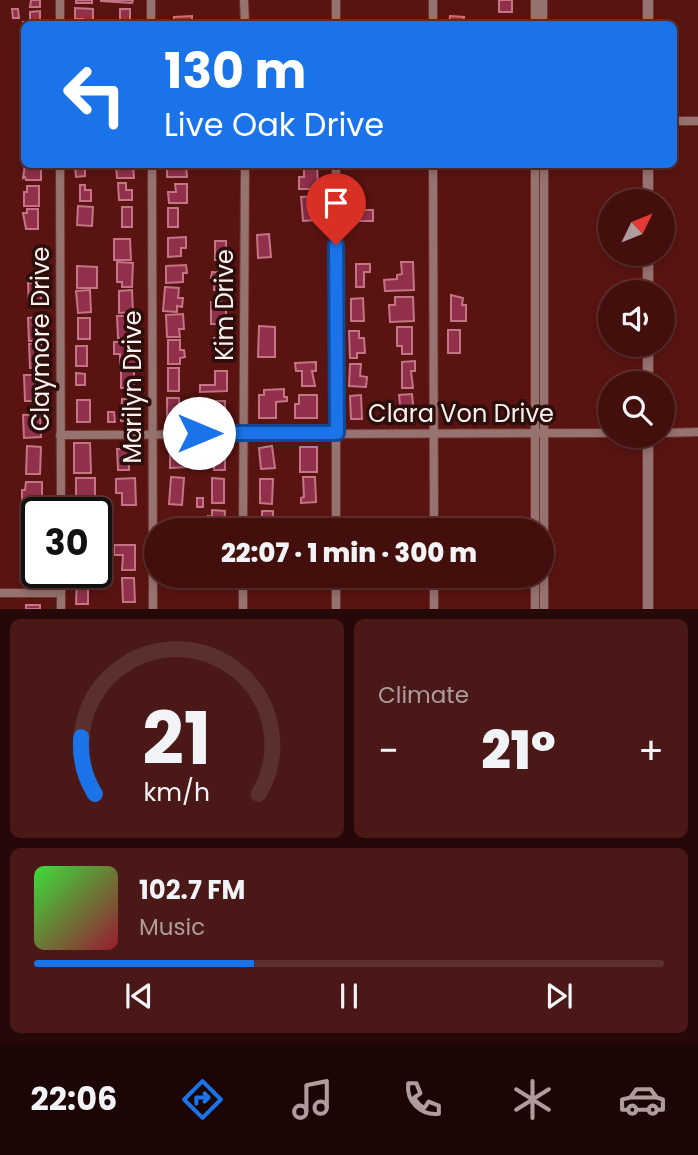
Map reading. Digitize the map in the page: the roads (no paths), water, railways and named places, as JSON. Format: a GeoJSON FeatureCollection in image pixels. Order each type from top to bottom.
{"type":"FeatureCollection","features":[{"type":"Feature","properties":{"kind":"street"},"geometry":{"type":"LineString","coordinates":[[60,0],[60,21]]}},
{"type":"Feature","properties":{"kind":"street"},"geometry":{"type":"LineString","coordinates":[[151,21],[152,0]]}},
{"type":"Feature","properties":{"kind":"street"},"geometry":{"type":"LineString","coordinates":[[244,0],[245,21]]}},
{"type":"Feature","properties":{"kind":"street"},"geometry":{"type":"LineString","coordinates":[[336,0],[336,21]]}},
{"type":"Feature","properties":{"kind":"street"},"geometry":{"type":"LineString","coordinates":[[433,0],[433,21]]}},
{"type":"Feature","properties":{"kind":"street"},"geometry":{"type":"LineString","coordinates":[[535,0],[535,21]]}},
{"type":"Feature","properties":{"kind":"street"},"geometry":{"type":"LineString","coordinates":[[543,0],[543,21]]}},
{"type":"Feature","properties":{"kind":"street"},"geometry":{"type":"LineString","coordinates":[[648,0],[648,21]]}},
{"type":"Feature","properties":{"kind":"street"},"geometry":{"type":"LineString","coordinates":[[677,121],[698,121]]}},
{"type":"Feature","properties":{"kind":"street","name":"Claymore Drive"},"geometry":{"type":"LineString","coordinates":[[60,168],[61,497]]}},
{"type":"Feature","properties":{"kind":"street","name":"Marilyn Drive"},"geometry":{"type":"LineString","coordinates":[[152,168],[153,609]]}},
{"type":"Feature","properties":{"kind":"street","name":"Kim Drive"},"geometry":{"type":"LineString","coordinates":[[243,518],[245,168]]}},
{"type":"Feature","properties":{"kind":"street"},"geometry":{"type":"LineString","coordinates":[[336,168],[336,518]]}},
{"type":"Feature","properties":{"kind":"street"},"geometry":{"type":"LineString","coordinates":[[433,168],[434,518]]}},
{"type":"Feature","properties":{"kind":"street"},"geometry":{"type":"LineString","coordinates":[[535,168],[539,202],[538,518]]}},
{"type":"Feature","properties":{"kind":"street"},"geometry":{"type":"LineString","coordinates":[[539,202],[543,168]]}},
{"type":"Feature","properties":{"kind":"street"},"geometry":{"type":"LineString","coordinates":[[648,168],[648,189]]}},
{"type":"Feature","properties":{"kind":"street"},"geometry":{"type":"LineString","coordinates":[[675,433],[698,432]]}},
{"type":"Feature","properties":{"kind":"street","name":"Clara Von Drive"},"geometry":{"type":"LineString","coordinates":[[60,435],[598,433]]}},
{"type":"Feature","properties":{"kind":"street"},"geometry":{"type":"LineString","coordinates":[[648,448],[648,609]]}},
{"type":"Feature","properties":{"kind":"street"},"geometry":{"type":"LineString","coordinates":[[61,588],[61,609]]}},
{"type":"Feature","properties":{"kind":"street"},"geometry":{"type":"LineString","coordinates":[[243,588],[243,609]]}},
{"type":"Feature","properties":{"kind":"street"},"geometry":{"type":"LineString","coordinates":[[336,588],[336,609]]}},
{"type":"Feature","properties":{"kind":"street"},"geometry":{"type":"LineString","coordinates":[[434,588],[434,609]]}},
{"type":"Feature","properties":{"kind":"street"},"geometry":{"type":"LineString","coordinates":[[538,588],[540,607]]}},
{"type":"Feature","properties":{"kind":"street"},"geometry":{"type":"LineString","coordinates":[[540,588],[540,607]]}},
{"type":"Feature","properties":{"kind":"street"},"geometry":{"type":"LineString","coordinates":[[0,593],[61,593]]}}]}
